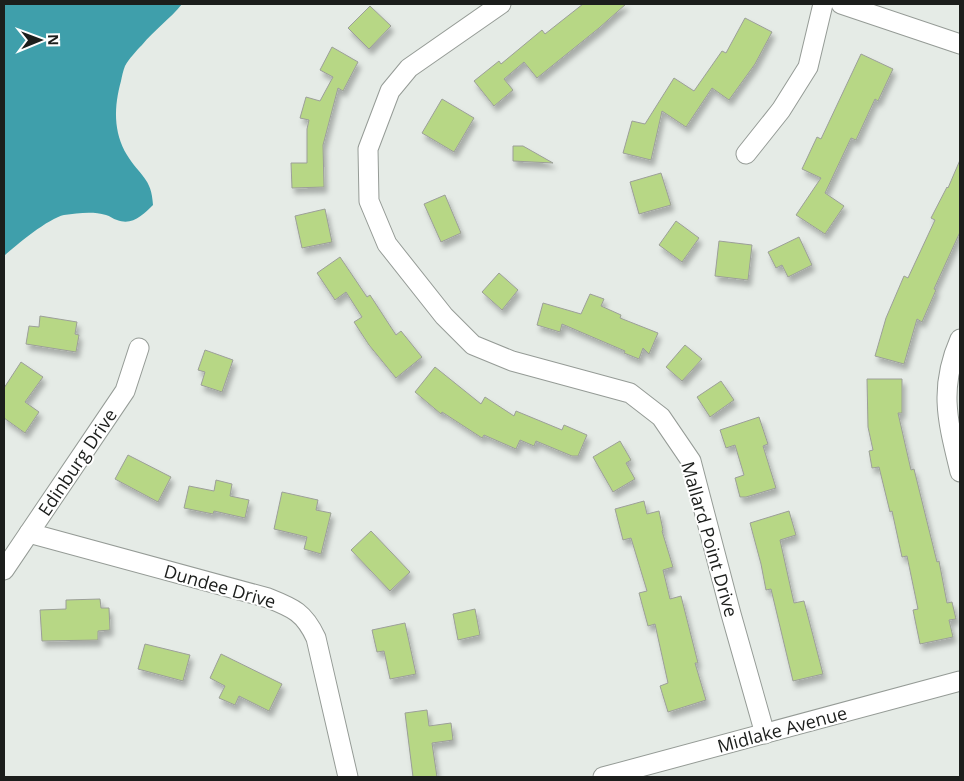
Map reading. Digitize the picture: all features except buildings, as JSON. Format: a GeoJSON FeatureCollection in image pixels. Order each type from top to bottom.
{"type":"FeatureCollection","features":[{"type":"Feature","properties":{"kind":"street","name":"Mallard Point Drive"},"geometry":{"type":"LineString","coordinates":[[501,4],[409,68],[390,91],[368,149],[369,201],[387,244],[444,316],[473,345],[512,362],[630,393],[661,417],[691,461],[765,734]]}},
{"type":"Feature","properties":{"kind":"street"},"geometry":{"type":"LineString","coordinates":[[746,154],[781,110],[808,67],[823,4]]}},
{"type":"Feature","properties":{"kind":"street"},"geometry":{"type":"LineString","coordinates":[[841,4],[960,44]]}},
{"type":"Feature","properties":{"kind":"street"},"geometry":{"type":"LineString","coordinates":[[960,339],[952,357],[946,394],[948,420],[960,472]]}},
{"type":"Feature","properties":{"kind":"street","name":"Edinburg Drive"},"geometry":{"type":"LineString","coordinates":[[4,570],[125,391],[140,348]]}},
{"type":"Feature","properties":{"kind":"street","name":"Dundee Drive"},"geometry":{"type":"LineString","coordinates":[[29,533],[268,598],[286,605],[299,614],[309,623],[316,638],[348,777]]}},
{"type":"Feature","properties":{"kind":"street","name":"Midlake Avenue"},"geometry":{"type":"LineString","coordinates":[[603,777],[960,681]]}},
{"type":"Feature","properties":{"kind":"water"},"geometry":{"type":"Polygon","coordinates":[[[4,4],[182,4],[128,61],[125,66],[117,100],[116,119],[122,146],[144,177],[150,189],[153,205],[137,218],[128,222],[96,213],[80,213],[58,217],[24,239],[4,256],[4,4]]]}}]}
